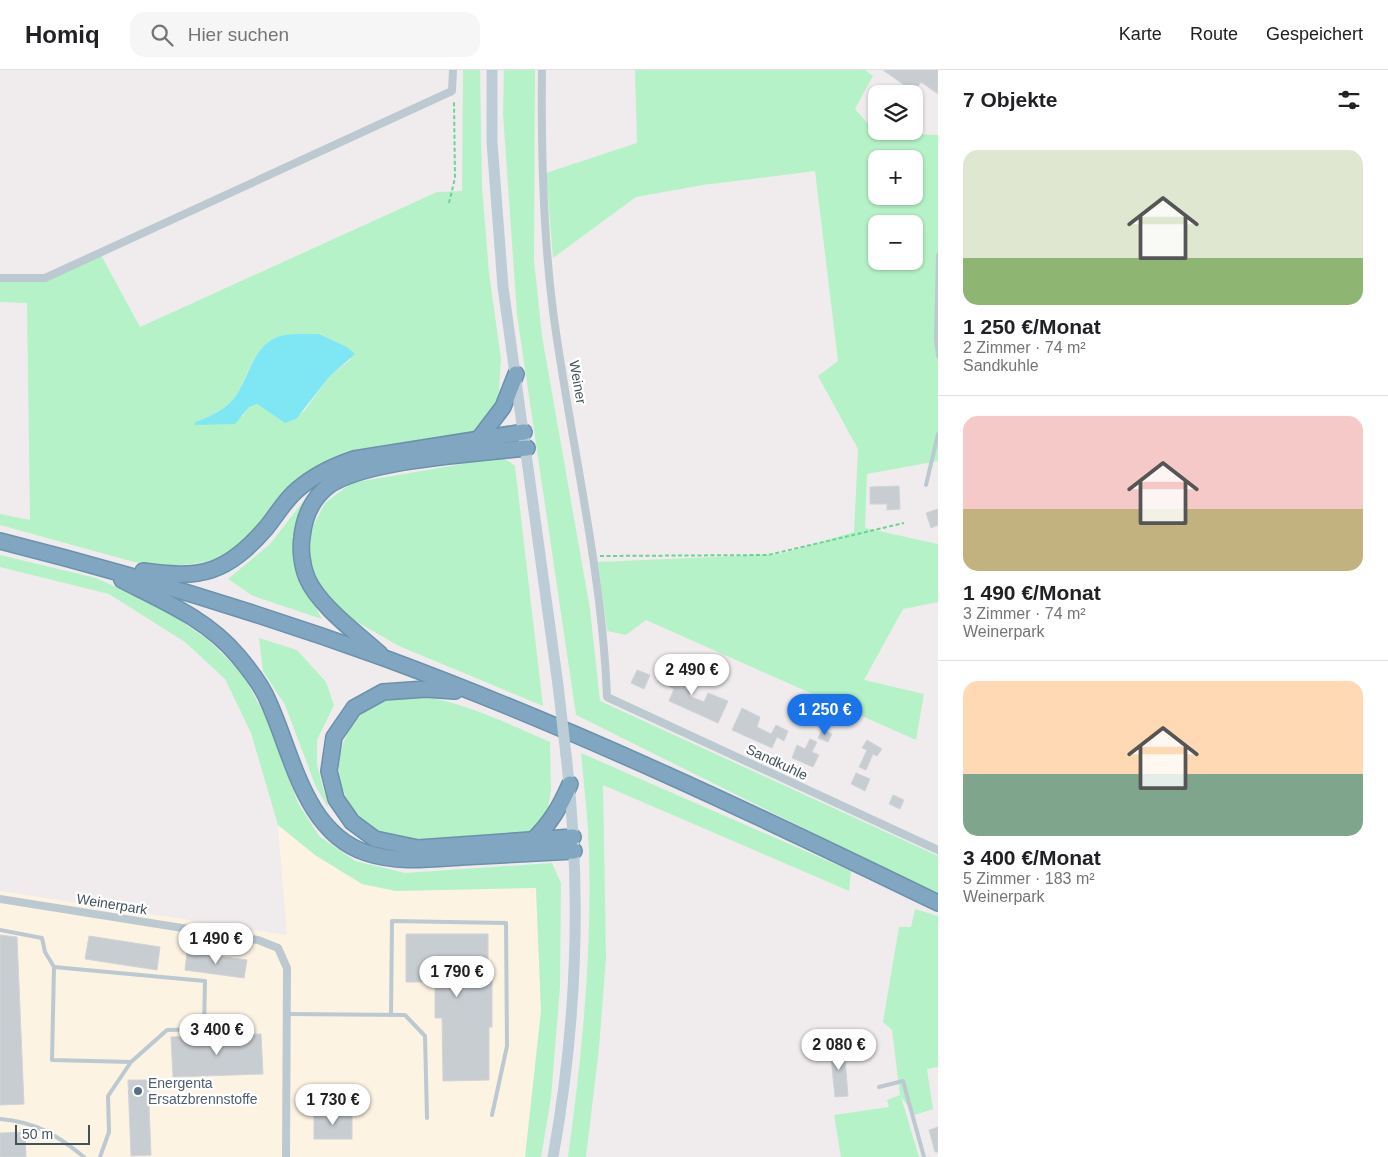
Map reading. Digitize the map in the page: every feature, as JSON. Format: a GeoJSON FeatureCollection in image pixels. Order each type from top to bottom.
{"type":"FeatureCollection","features":[{"type":"Feature","properties":{"kind":"highway"},"geometry":{"type":"LineString","coordinates":[[478,440],[503,408],[516,374]]}},
{"type":"Feature","properties":{"kind":"highway"},"geometry":{"type":"LineString","coordinates":[[87,563],[180,575],[220,568],[239,557],[297,490],[328,468],[354,459],[524,432]]}},
{"type":"Feature","properties":{"kind":"highway"},"geometry":{"type":"LineString","coordinates":[[387,660],[329,608],[307,578],[301,547],[303,527],[310,507],[327,487],[350,476],[375,468],[526,448]]}},
{"type":"Feature","properties":{"kind":"highway"},"geometry":{"type":"LineString","coordinates":[[0,540],[87,563],[257,614],[473,693],[706,792],[938,903]]}},
{"type":"Feature","properties":{"kind":"highway"},"geometry":{"type":"LineString","coordinates":[[87,563],[178,608],[206,626],[238,656],[268,700],[308,800],[324,824],[343,841],[366,853],[404,860],[574,844]]}},
{"type":"Feature","properties":{"kind":"highway"},"geometry":{"type":"LineString","coordinates":[[473,693],[426,689],[382,692],[354,708],[334,737],[329,771],[336,799],[352,822],[375,839],[418,848],[532,841],[574,844]]}},
{"type":"Feature","properties":{"kind":"highway"},"geometry":{"type":"LineString","coordinates":[[532,841],[549,824],[561,805],[570,784]]}},
{"type":"Feature","properties":{"kind":"main road"},"geometry":{"type":"LineString","coordinates":[[492,70],[492,142],[503,286],[558,685],[570,784],[574,844],[576,972],[570,1044],[553,1157]]}},
{"type":"Feature","properties":{"kind":"street"},"geometry":{"type":"LineString","coordinates":[[0,278],[45,278],[452,91],[453,70]]}},
{"type":"Feature","properties":{"kind":"street","name":"Weiner"},"geometry":{"type":"LineString","coordinates":[[542,70],[543,192],[553,311],[593,556],[605,647],[607,697]]}},
{"type":"Feature","properties":{"kind":"street","name":"Sandkuhle"},"geometry":{"type":"LineString","coordinates":[[607,697],[938,850]]}},
{"type":"Feature","properties":{"kind":"street","name":"Weinerpark"},"geometry":{"type":"LineString","coordinates":[[0,899],[258,940],[278,948],[287,968],[286,1157]]}},
{"type":"Feature","properties":{"kind":"lane"},"geometry":{"type":"LineString","coordinates":[[938,256],[936,340],[938,356]]}},
{"type":"Feature","properties":{"kind":"lane"},"geometry":{"type":"LineString","coordinates":[[926,485],[938,434]]}},
{"type":"Feature","properties":{"kind":"lane"},"geometry":{"type":"LineString","coordinates":[[391,1015],[392,921],[506,923],[507,1046],[492,1115]]}},
{"type":"Feature","properties":{"kind":"lane"},"geometry":{"type":"LineString","coordinates":[[0,930],[42,938],[45,952],[54,967],[52,1060],[131,1062]]}},
{"type":"Feature","properties":{"kind":"lane"},"geometry":{"type":"LineString","coordinates":[[54,967],[205,982],[204,1029],[167,1030],[131,1062],[108,1096],[109,1132],[100,1157]]}},
{"type":"Feature","properties":{"kind":"lane"},"geometry":{"type":"LineString","coordinates":[[287,1014],[405,1015],[425,1036],[427,1118]]}},
{"type":"Feature","properties":{"kind":"lane"},"geometry":{"type":"LineString","coordinates":[[879,1087],[903,1081],[924,1157]]}},
{"type":"Feature","properties":{"kind":"lane"},"geometry":{"type":"LineString","coordinates":[[0,1118],[42,1128],[62,1139],[84,1157]]}},
{"type":"Feature","properties":{"kind":"path"},"geometry":{"type":"LineString","coordinates":[[449,202],[455,178],[452,91]]}},
{"type":"Feature","properties":{"kind":"path"},"geometry":{"type":"LineString","coordinates":[[593,556],[768,555],[904,522]]}},
{"type":"Feature","properties":{"kind":"shaded area"},"geometry":{"type":"Polygon","coordinates":[[[278,825],[315,855],[362,884],[396,891],[536,888],[541,1011],[526,1157],[0,1157],[0,891],[287,935],[278,825]]]}},
{"type":"Feature","properties":{"kind":"green space"},"geometry":{"type":"Polygon","coordinates":[[[463,70],[480,70],[482,186],[489,273],[501,359],[498,408],[488,425],[471,434],[355,451],[325,463],[252,536],[214,561],[174,566],[134,562],[0,525],[0,514],[30,520],[27,303],[0,302],[0,274],[41,281],[101,255],[140,327],[437,192],[462,191],[463,70]],[[289,334],[271,340],[253,360],[237,394],[229,404],[219,411],[195,422],[243,416],[249,406],[257,404],[285,422],[304,411],[330,376],[351,359],[347,347],[319,334],[289,334]]]}},
{"type":"Feature","properties":{"kind":"green space"},"geometry":{"type":"Polygon","coordinates":[[[504,70],[535,70],[534,260],[542,336],[590,609],[600,701],[938,856],[938,895],[576,715],[517,315],[503,114],[504,70]]]}},
{"type":"Feature","properties":{"kind":"green space"},"geometry":{"type":"Polygon","coordinates":[[[635,70],[865,70],[873,76],[855,109],[868,124],[868,140],[923,140],[923,134],[938,135],[938,461],[867,474],[865,528],[938,544],[938,602],[903,609],[864,680],[924,694],[916,740],[646,620],[626,635],[607,631],[598,562],[780,554],[854,532],[858,449],[818,376],[838,361],[815,171],[703,185],[636,197],[553,258],[546,173],[637,143],[635,70]]]}},
{"type":"Feature","properties":{"kind":"green space"},"geometry":{"type":"Polygon","coordinates":[[[503,457],[515,466],[543,706],[399,646],[350,618],[333,605],[307,570],[309,534],[325,503],[351,483],[503,457]]]}},
{"type":"Feature","properties":{"kind":"green space"},"geometry":{"type":"Polygon","coordinates":[[[305,499],[293,542],[296,572],[322,619],[253,596],[228,579],[270,544],[305,499]]]}},
{"type":"Feature","properties":{"kind":"green space"},"geometry":{"type":"Polygon","coordinates":[[[0,555],[96,578],[164,609],[208,640],[242,673],[269,723],[298,803],[319,836],[355,861],[405,873],[552,863],[561,883],[560,987],[551,1098],[541,1157],[525,1157],[541,1011],[536,888],[396,891],[362,884],[315,855],[278,825],[251,733],[225,679],[185,642],[109,594],[0,567],[0,555]]]}},
{"type":"Feature","properties":{"kind":"green space"},"geometry":{"type":"Polygon","coordinates":[[[259,638],[297,650],[326,682],[334,705],[317,740],[317,765],[329,809],[316,787],[285,705],[263,671],[259,638]]]}},
{"type":"Feature","properties":{"kind":"green space"},"geometry":{"type":"Polygon","coordinates":[[[406,694],[443,701],[480,712],[550,742],[551,790],[547,815],[531,832],[430,840],[392,838],[380,834],[354,811],[341,785],[339,771],[343,743],[364,712],[381,702],[406,694]]]}},
{"type":"Feature","properties":{"kind":"green space"},"geometry":{"type":"Polygon","coordinates":[[[581,753],[851,871],[849,891],[603,785],[606,958],[599,1048],[586,1157],[568,1157],[582,1043],[589,928],[590,890],[587,815],[581,753]]]}},
{"type":"Feature","properties":{"kind":"green space"},"geometry":{"type":"Polygon","coordinates":[[[915,909],[938,916],[938,1067],[927,1069],[933,1109],[915,1115],[901,1097],[919,1157],[841,1157],[834,1115],[889,1107],[887,1100],[900,1095],[892,1030],[883,1022],[899,927],[911,927],[915,909]]]}},
{"type":"Feature","properties":{"kind":"water"},"geometry":{"type":"Polygon","coordinates":[[[289,334],[319,334],[347,347],[355,354],[330,376],[296,419],[285,423],[257,404],[249,407],[235,424],[195,425],[195,422],[219,411],[229,404],[242,386],[258,353],[271,340],[289,334]]]}},
{"type":"Feature","properties":{"kind":"building"},"geometry":{"type":"Polygon","coordinates":[[[883,70],[938,70],[938,94],[921,82],[919,85],[904,85],[883,70]]]}},
{"type":"Feature","properties":{"kind":"building"},"geometry":{"type":"Polygon","coordinates":[[[899,486],[900,509],[887,510],[887,504],[870,504],[870,487],[899,486]]]}},
{"type":"Feature","properties":{"kind":"building"},"geometry":{"type":"Polygon","coordinates":[[[938,509],[938,525],[931,528],[926,513],[938,509]]]}},
{"type":"Feature","properties":{"kind":"building"},"geometry":{"type":"Polygon","coordinates":[[[664,667],[695,681],[689,696],[704,702],[708,693],[728,701],[718,723],[669,701],[674,689],[658,681],[664,667]]]}},
{"type":"Feature","properties":{"kind":"building"},"geometry":{"type":"Polygon","coordinates":[[[637,670],[650,675],[644,689],[631,683],[637,670]]]}},
{"type":"Feature","properties":{"kind":"building"},"geometry":{"type":"Polygon","coordinates":[[[742,708],[760,717],[757,727],[771,734],[776,725],[788,731],[784,741],[777,737],[772,748],[732,730],[742,708]]]}},
{"type":"Feature","properties":{"kind":"building"},"geometry":{"type":"Polygon","coordinates":[[[822,730],[832,734],[828,742],[818,738],[822,730]]]}},
{"type":"Feature","properties":{"kind":"building"},"geometry":{"type":"Polygon","coordinates":[[[810,739],[817,742],[812,752],[819,755],[813,767],[792,758],[797,745],[805,749],[810,739]]]}},
{"type":"Feature","properties":{"kind":"building"},"geometry":{"type":"Polygon","coordinates":[[[867,740],[882,749],[877,756],[873,754],[866,770],[859,767],[867,750],[862,748],[867,740]]]}},
{"type":"Feature","properties":{"kind":"building"},"geometry":{"type":"Polygon","coordinates":[[[856,773],[870,779],[865,791],[851,784],[856,773]]]}},
{"type":"Feature","properties":{"kind":"building"},"geometry":{"type":"Polygon","coordinates":[[[893,795],[904,800],[900,809],[889,804],[893,795]]]}},
{"type":"Feature","properties":{"kind":"building"},"geometry":{"type":"Polygon","coordinates":[[[406,934],[488,934],[488,981],[492,981],[492,1027],[489,1027],[489,1080],[443,1081],[442,1018],[435,1018],[435,982],[406,982],[406,934]]]}},
{"type":"Feature","properties":{"kind":"building"},"geometry":{"type":"Polygon","coordinates":[[[0,935],[17,937],[24,1104],[0,1105],[0,935]]]}},
{"type":"Feature","properties":{"kind":"building"},"geometry":{"type":"Polygon","coordinates":[[[89,936],[160,947],[157,970],[85,959],[89,936]]]}},
{"type":"Feature","properties":{"kind":"building"},"geometry":{"type":"Polygon","coordinates":[[[187,952],[247,960],[244,978],[185,970],[187,952]]]}},
{"type":"Feature","properties":{"kind":"building"},"geometry":{"type":"Polygon","coordinates":[[[261,1034],[263,1074],[173,1077],[171,1037],[261,1034]]]}},
{"type":"Feature","properties":{"kind":"building"},"geometry":{"type":"Polygon","coordinates":[[[844,1046],[848,1096],[835,1097],[830,1047],[844,1046]]]}},
{"type":"Feature","properties":{"kind":"building"},"geometry":{"type":"Polygon","coordinates":[[[128,1080],[148,1080],[151,1155],[131,1156],[128,1080]]]}},
{"type":"Feature","properties":{"kind":"building"},"geometry":{"type":"Polygon","coordinates":[[[314,1113],[352,1113],[352,1139],[314,1139],[314,1113]]]}},
{"type":"Feature","properties":{"kind":"building"},"geometry":{"type":"Polygon","coordinates":[[[938,1127],[938,1152],[935,1152],[929,1130],[938,1127]]]}},
{"type":"Feature","properties":{"kind":"building"},"geometry":{"type":"Polygon","coordinates":[[[25,1132],[26,1157],[0,1157],[0,1133],[25,1132]]]}},
{"type":"Feature","properties":{"kind":"place","name":"Energenta Ersatzbrennstoffe"},"geometry":{"type":"Point","coordinates":[138,1091]}}]}
